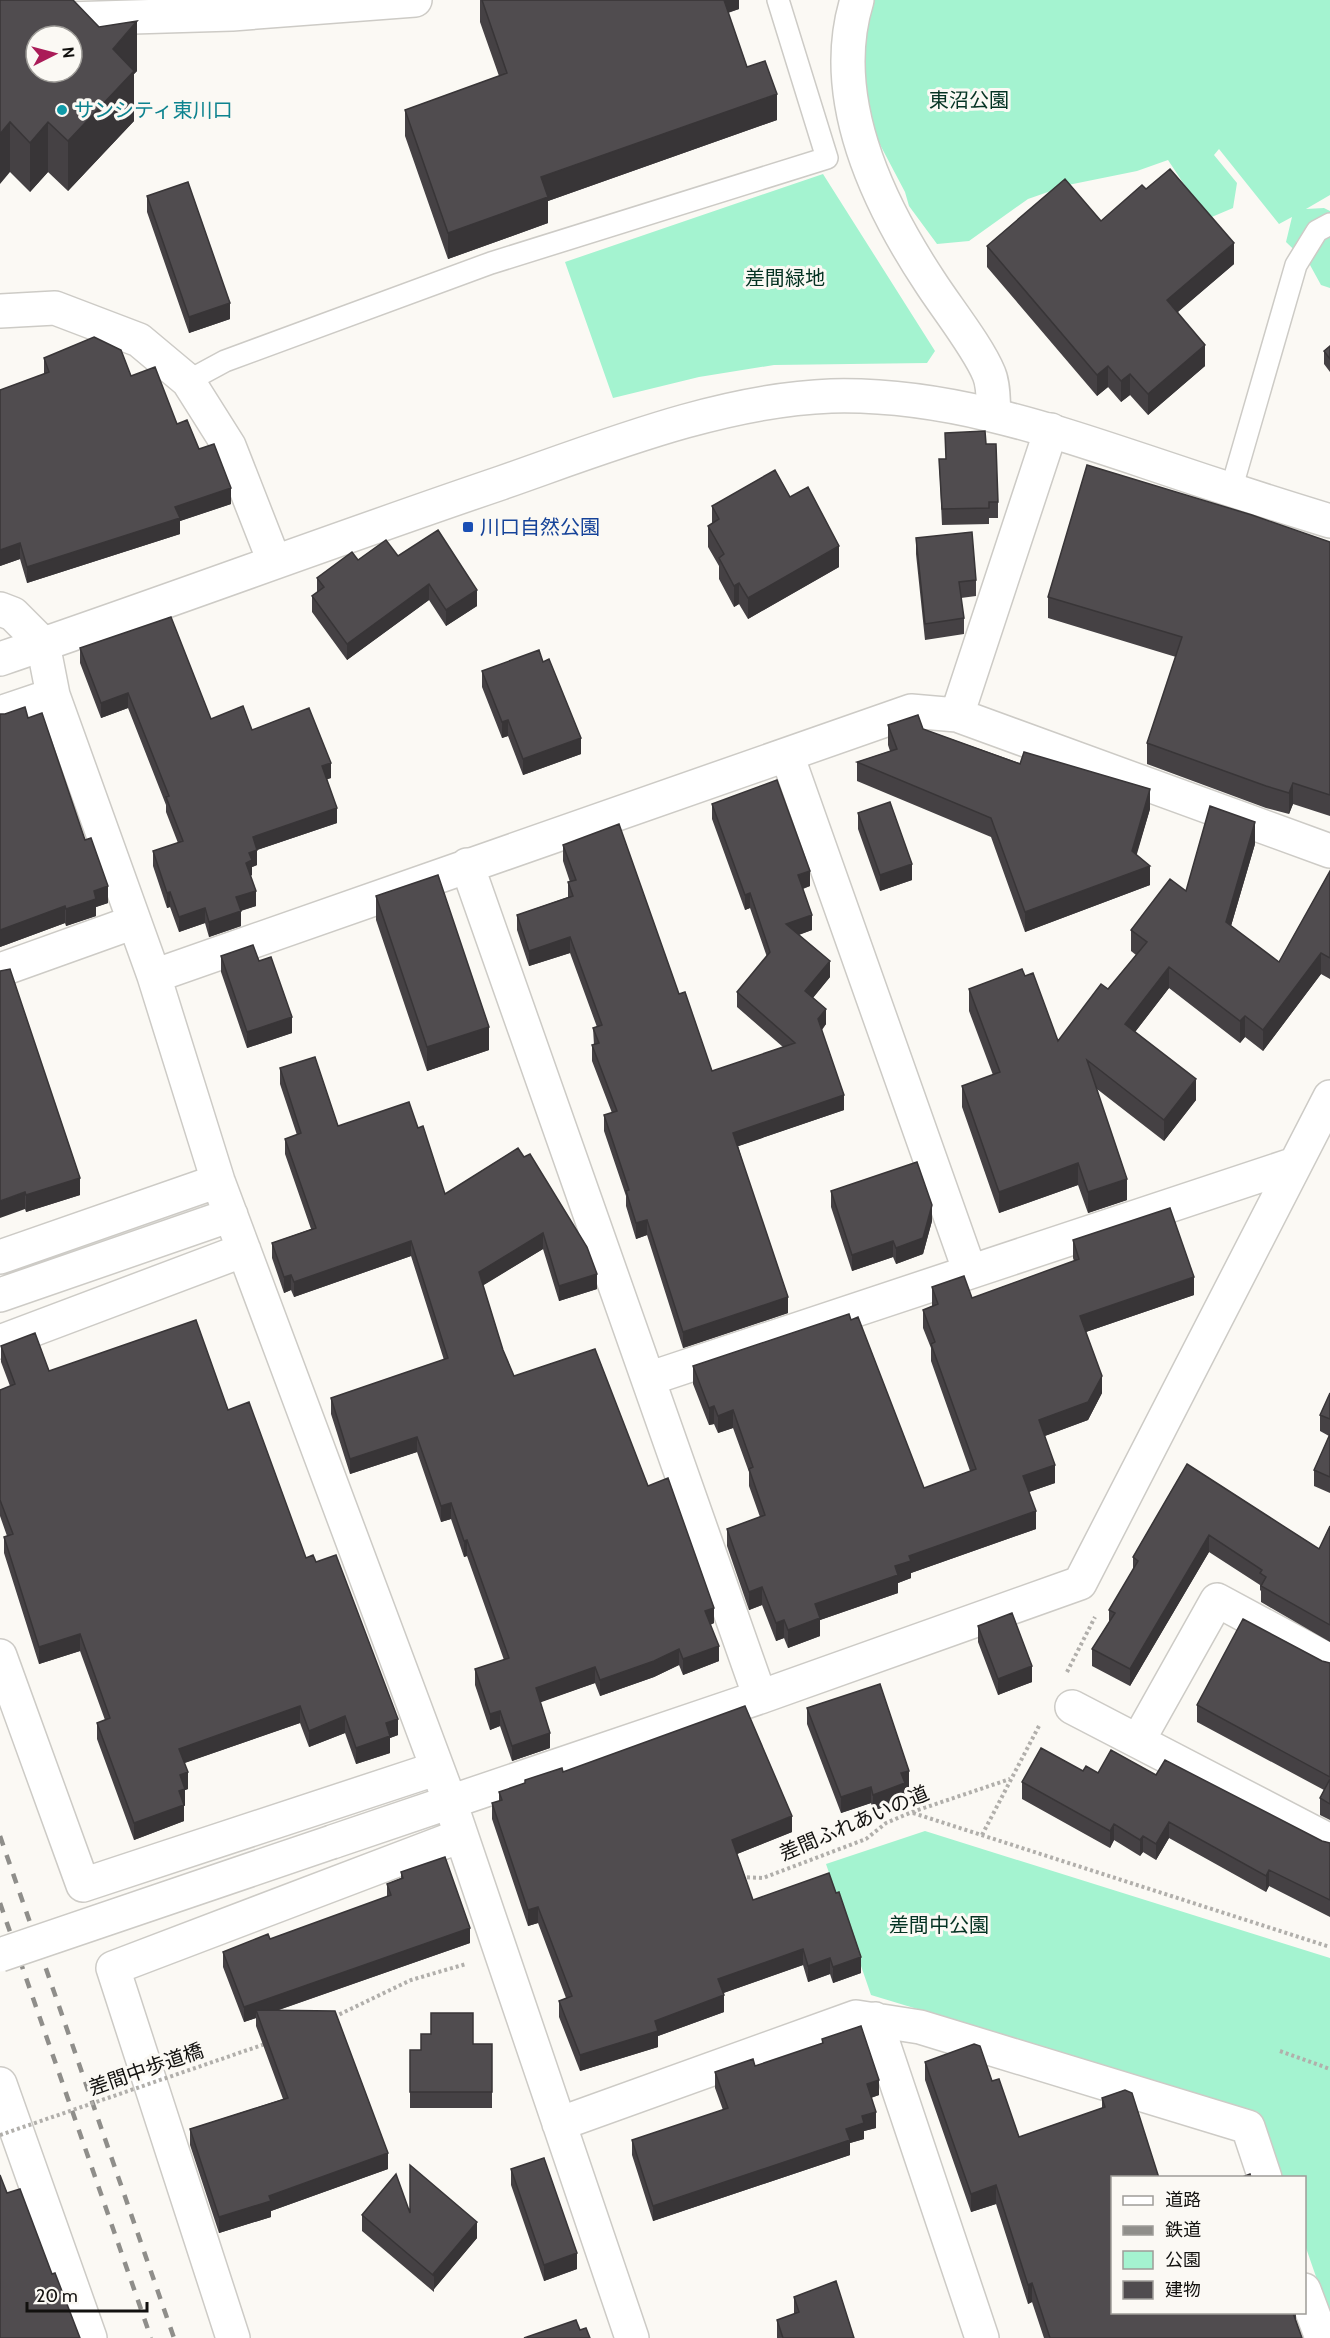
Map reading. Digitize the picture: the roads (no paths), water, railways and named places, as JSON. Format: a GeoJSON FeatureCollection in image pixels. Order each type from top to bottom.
{"type":"FeatureCollection","features":[{"type":"Feature","properties":{"kind":"street"},"geometry":{"type":"LineString","coordinates":[[0,21],[232,14],[415,0]]}},
{"type":"Feature","properties":{"kind":"street"},"geometry":{"type":"LineString","coordinates":[[857,0],[848,52],[848,72],[850,101],[864,148],[883,199],[911,254],[989,375],[994,415]]}},
{"type":"Feature","properties":{"kind":"street"},"geometry":{"type":"LineString","coordinates":[[0,311],[55,308],[139,340],[188,381],[229,446],[274,561]]}},
{"type":"Feature","properties":{"kind":"street"},"geometry":{"type":"LineString","coordinates":[[3,658],[274,561],[619,442],[697,418],[763,405],[830,396],[950,405],[994,415],[1051,430],[1330,521]]}},
{"type":"Feature","properties":{"kind":"street"},"geometry":{"type":"LineString","coordinates":[[957,715],[1051,430]]}},
{"type":"Feature","properties":{"kind":"street"},"geometry":{"type":"LineString","coordinates":[[0,609],[13,614],[43,644],[52,694],[154,976],[218,1180],[435,1768],[450,1802],[632,2338]]}},
{"type":"Feature","properties":{"kind":"street"},"geometry":{"type":"LineString","coordinates":[[0,713],[52,694]]}},
{"type":"Feature","properties":{"kind":"street"},"geometry":{"type":"LineString","coordinates":[[154,976],[911,711],[957,715],[1330,851]]}},
{"type":"Feature","properties":{"kind":"street"},"geometry":{"type":"LineString","coordinates":[[787,755],[970,1272]]}},
{"type":"Feature","properties":{"kind":"street"},"geometry":{"type":"LineString","coordinates":[[467,865],[760,1697]]}},
{"type":"Feature","properties":{"kind":"street"},"geometry":{"type":"LineString","coordinates":[[0,969],[134,922]]}},
{"type":"Feature","properties":{"kind":"street"},"geometry":{"type":"LineString","coordinates":[[0,1955],[760,1697],[1080,1583],[1330,1097]]}},
{"type":"Feature","properties":{"kind":"street"},"geometry":{"type":"LineString","coordinates":[[648,1379],[1295,1164]]}},
{"type":"Feature","properties":{"kind":"street"},"geometry":{"type":"LineString","coordinates":[[0,1257],[218,1180]]}},
{"type":"Feature","properties":{"kind":"street"},"geometry":{"type":"LineString","coordinates":[[0,1295],[231,1215]]}},
{"type":"Feature","properties":{"kind":"street"},"geometry":{"type":"LineString","coordinates":[[0,1342],[244,1250]]}},
{"type":"Feature","properties":{"kind":"street"},"geometry":{"type":"LineString","coordinates":[[1139,1739],[1217,1600],[1330,1661]]}},
{"type":"Feature","properties":{"kind":"street"},"geometry":{"type":"LineString","coordinates":[[0,1656],[83,1885],[435,1768]]}},
{"type":"Feature","properties":{"kind":"street"},"geometry":{"type":"LineString","coordinates":[[1072,1707],[1139,1739],[1330,1841]]}},
{"type":"Feature","properties":{"kind":"street"},"geometry":{"type":"LineString","coordinates":[[233,2338],[113,1968],[460,1836]]}},
{"type":"Feature","properties":{"kind":"street"},"geometry":{"type":"LineString","coordinates":[[559,2124],[856,2017],[920,2027],[1248,2127],[1265,2176]]}},
{"type":"Feature","properties":{"kind":"street"},"geometry":{"type":"LineString","coordinates":[[875,2019],[982,2338]]}},
{"type":"Feature","properties":{"kind":"street"},"geometry":{"type":"LineString","coordinates":[[0,2084],[90,2338]]}},
{"type":"Feature","properties":{"kind":"street"},"geometry":{"type":"LineString","coordinates":[[1306,2292],[1321,2338]]}},
{"type":"Feature","properties":{"kind":"lane"},"geometry":{"type":"LineString","coordinates":[[188,381],[225,361],[491,263],[827,158],[778,0]]}},
{"type":"Feature","properties":{"kind":"lane"},"geometry":{"type":"LineString","coordinates":[[1231,490],[1296,265],[1317,231],[1330,224]]}},
{"type":"Feature","properties":{"kind":"railway"},"geometry":{"type":"LineString","coordinates":[[0,1836],[174,2338]]}},
{"type":"Feature","properties":{"kind":"railway"},"geometry":{"type":"LineString","coordinates":[[0,1903],[151,2338]]}},
{"type":"Feature","properties":{"kind":"place","name":"サンシティ東川口"},"geometry":{"type":"Point","coordinates":[62,110]}},
{"type":"Feature","properties":{"kind":"place","name":"川口自然公園"},"geometry":{"type":"Point","coordinates":[468,527]}},
{"type":"Feature","properties":{"kind":"park label","name":"東沼公園"},"geometry":{"type":"Point","coordinates":[969,100]}},
{"type":"Feature","properties":{"kind":"park label","name":"差間緑地"},"geometry":{"type":"Point","coordinates":[785,278]}},
{"type":"Feature","properties":{"kind":"park label","name":"差間中公園"},"geometry":{"type":"Point","coordinates":[939,1925]}}]}
